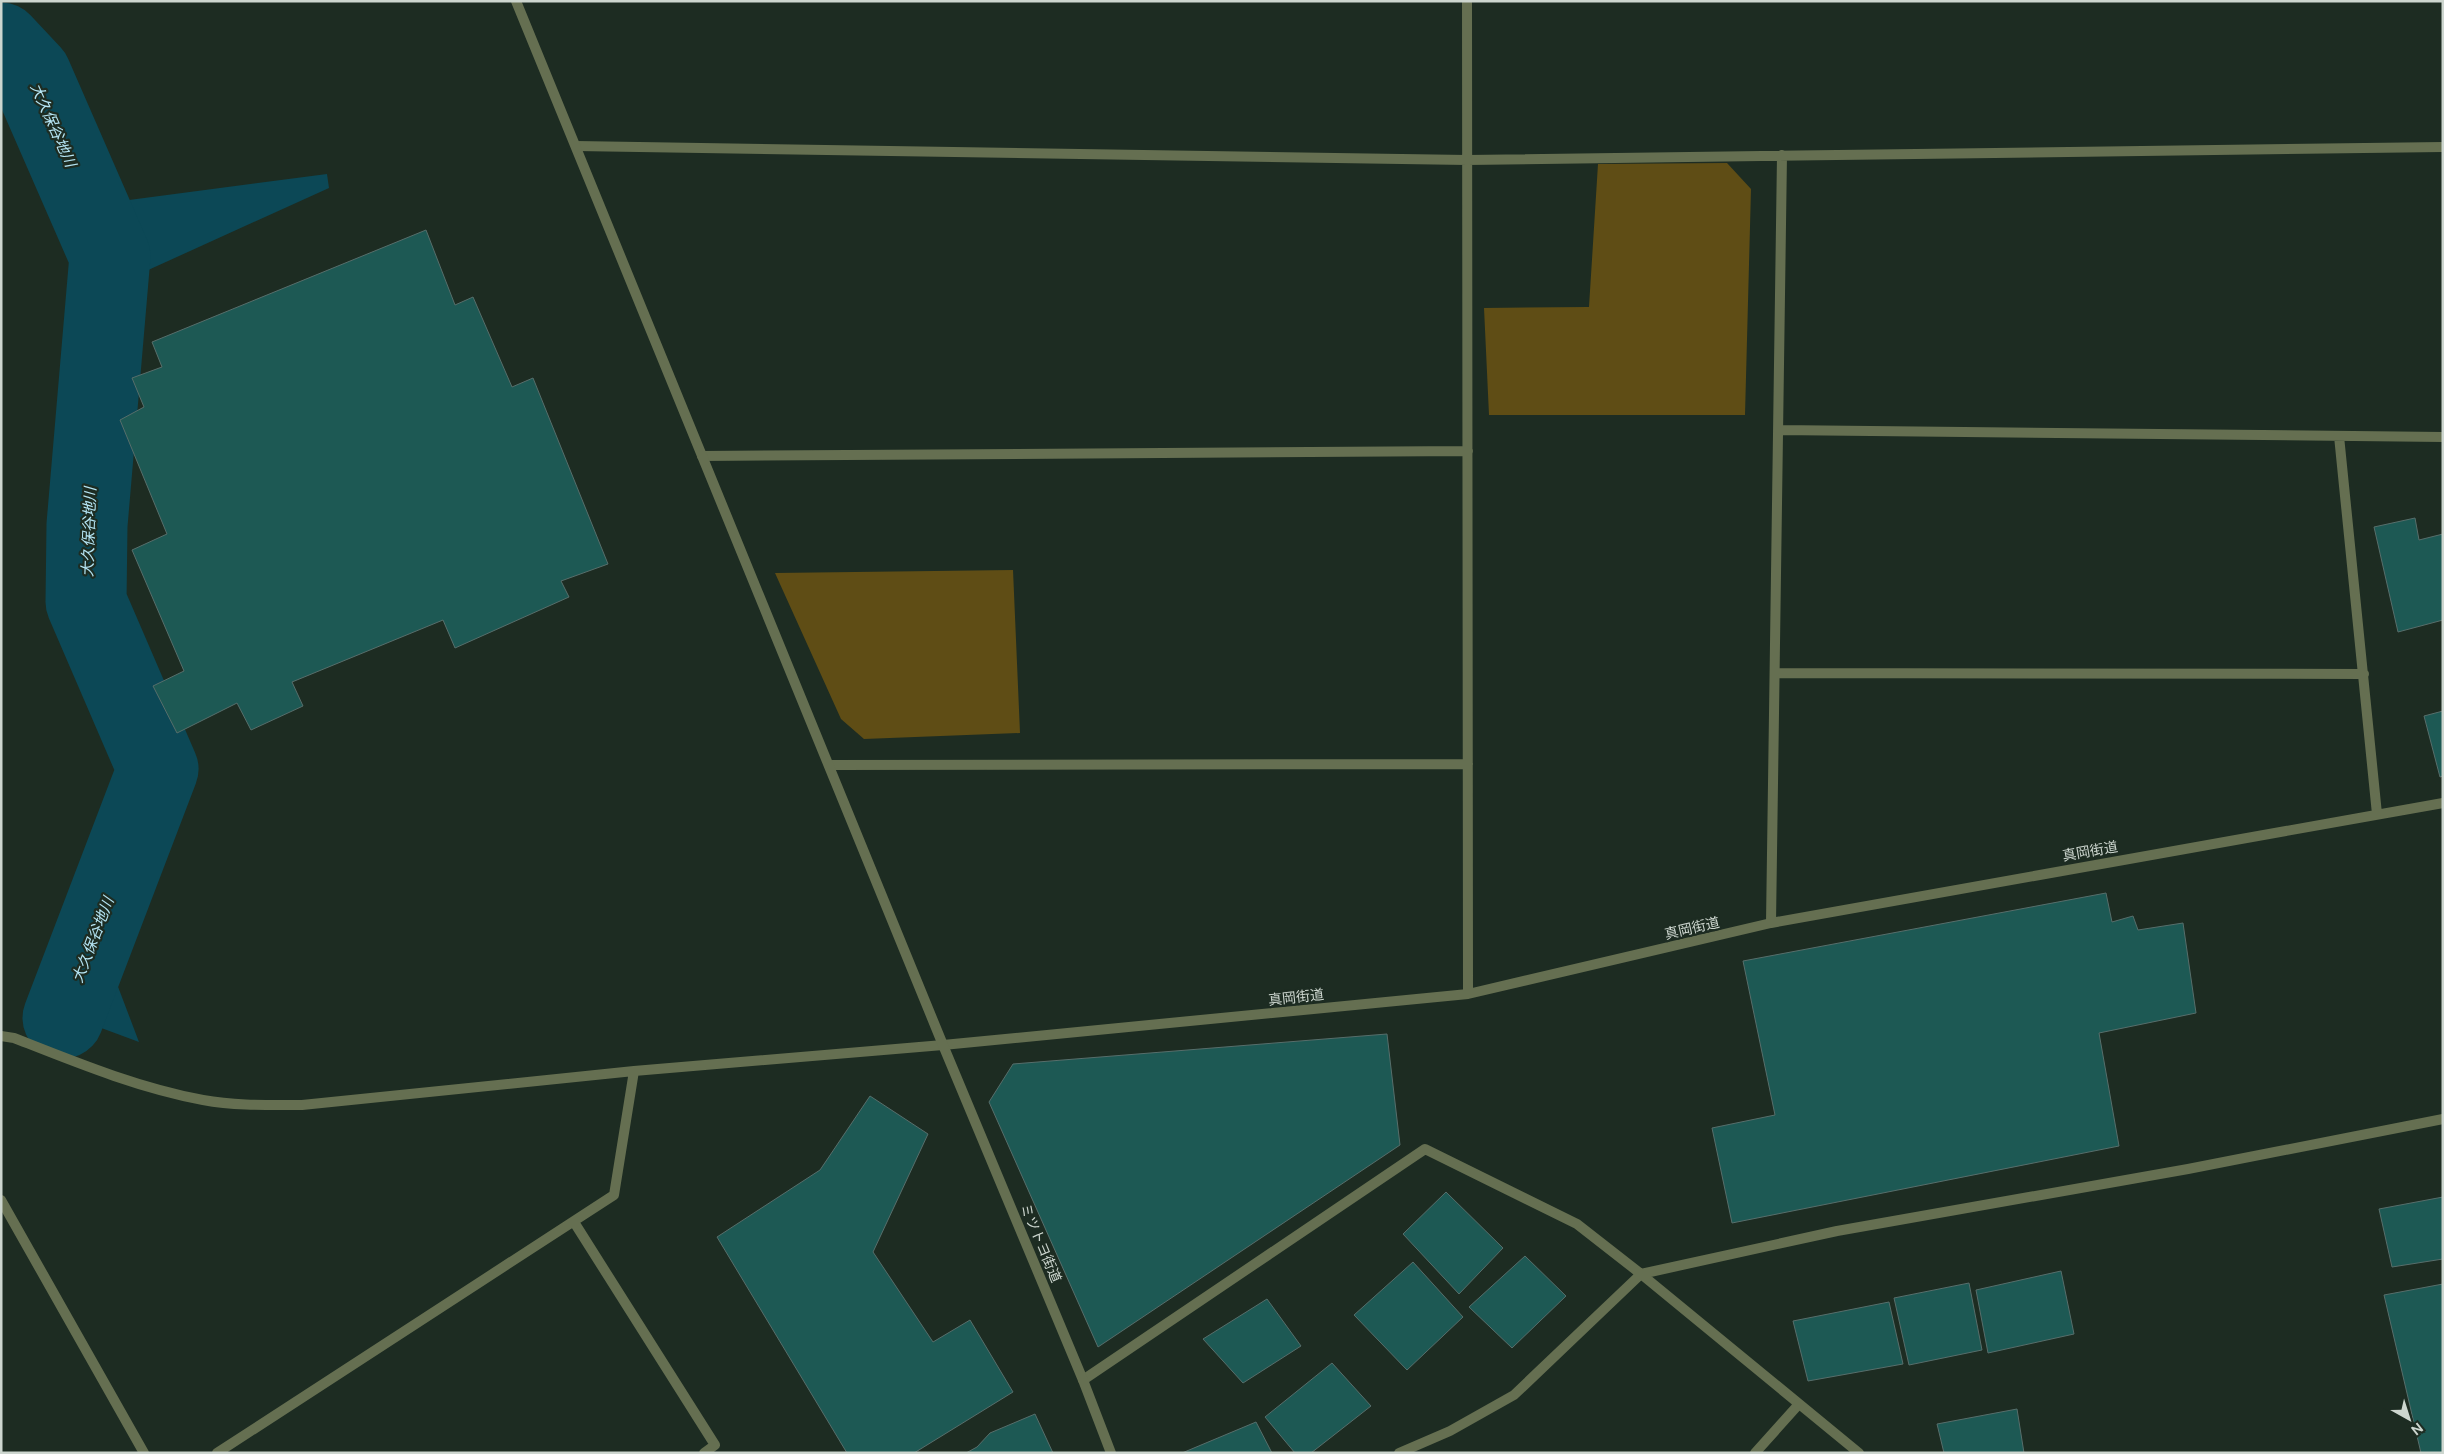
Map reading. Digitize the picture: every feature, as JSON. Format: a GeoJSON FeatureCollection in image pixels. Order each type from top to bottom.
{"type":"FeatureCollection","features":[{"type":"Feature","properties":{"kind":"street","name":"ミツトヨ街道"},"geometry":{"type":"LineString","coordinates":[[516,1],[1083,1380],[1111,1453]]}},
{"type":"Feature","properties":{"kind":"street"},"geometry":{"type":"LineString","coordinates":[[1467,1],[1468,994]]}},
{"type":"Feature","properties":{"kind":"street"},"geometry":{"type":"LineString","coordinates":[[576,146],[1467,160],[2443,147]]}},
{"type":"Feature","properties":{"kind":"street"},"geometry":{"type":"LineString","coordinates":[[1771,923],[1782,155]]}},
{"type":"Feature","properties":{"kind":"street"},"geometry":{"type":"LineString","coordinates":[[1778,430],[2443,437]]}},
{"type":"Feature","properties":{"kind":"street"},"geometry":{"type":"LineString","coordinates":[[2339,436],[2377,814]]}},
{"type":"Feature","properties":{"kind":"street"},"geometry":{"type":"LineString","coordinates":[[702,456],[1468,452]]}},
{"type":"Feature","properties":{"kind":"street"},"geometry":{"type":"LineString","coordinates":[[1774,673],[2364,674]]}},
{"type":"Feature","properties":{"kind":"street"},"geometry":{"type":"LineString","coordinates":[[829,765],[1468,764]]}},
{"type":"Feature","properties":{"kind":"street","name":"真岡街道"},"geometry":{"type":"LineString","coordinates":[[1,1036],[118,1078],[202,1100],[247,1106],[302,1105],[634,1071],[944,1045],[1468,994],[1771,923],[2443,803]]}},
{"type":"Feature","properties":{"kind":"street"},"geometry":{"type":"LineString","coordinates":[[217,1453],[614,1195],[634,1071]]}},
{"type":"Feature","properties":{"kind":"street"},"geometry":{"type":"LineString","coordinates":[[1399,1453],[1450,1431],[1514,1395],[1641,1274],[1837,1231],[2188,1169],[2443,1119]]}},
{"type":"Feature","properties":{"kind":"street"},"geometry":{"type":"LineString","coordinates":[[1083,1380],[1425,1149],[1577,1224],[1641,1274],[1859,1453]]}},
{"type":"Feature","properties":{"kind":"street"},"geometry":{"type":"LineString","coordinates":[[1,1200],[144,1453]]}},
{"type":"Feature","properties":{"kind":"street"},"geometry":{"type":"LineString","coordinates":[[574,1222],[715,1445],[704,1453]]}},
{"type":"Feature","properties":{"kind":"street"},"geometry":{"type":"LineString","coordinates":[[1755,1453],[1799,1404]]}},
{"type":"Feature","properties":{"kind":"shaded area"},"geometry":{"type":"Polygon","coordinates":[[[1727,163],[1751,189],[1745,415],[1489,415],[1484,308],[1589,307],[1598,164],[1727,163]]]}},
{"type":"Feature","properties":{"kind":"shaded area"},"geometry":{"type":"Polygon","coordinates":[[[1013,570],[1020,733],[864,739],[841,719],[775,573],[1013,570]]]}},
{"type":"Feature","properties":{"kind":"water"},"geometry":{"type":"Polygon","coordinates":[[[327,174],[329,188],[146,271],[114,202],[327,174]]]}},
{"type":"Feature","properties":{"kind":"water"},"geometry":{"type":"Polygon","coordinates":[[[98,934],[139,1042],[69,1016],[98,934]]]}},
{"type":"Feature","properties":{"kind":"building"},"geometry":{"type":"Polygon","coordinates":[[[426,230],[455,305],[473,297],[512,387],[533,378],[608,564],[561,581],[569,597],[455,648],[443,620],[292,682],[303,706],[251,730],[237,703],[177,733],[153,686],[184,671],[132,550],[167,534],[120,420],[144,407],[132,378],[162,367],[152,342],[426,230]]]}},
{"type":"Feature","properties":{"kind":"building"},"geometry":{"type":"Polygon","coordinates":[[[2415,518],[2419,540],[2443,534],[2443,620],[2398,632],[2374,527],[2415,518]]]}},
{"type":"Feature","properties":{"kind":"building"},"geometry":{"type":"Polygon","coordinates":[[[2443,711],[2443,776],[2440,777],[2424,716],[2443,711]]]}},
{"type":"Feature","properties":{"kind":"building"},"geometry":{"type":"Polygon","coordinates":[[[2106,893],[2112,922],[2133,916],[2138,930],[2183,923],[2196,1013],[2099,1033],[2119,1146],[1732,1223],[1712,1128],[1775,1115],[1743,961],[2106,893]]]}},
{"type":"Feature","properties":{"kind":"building"},"geometry":{"type":"Polygon","coordinates":[[[1387,1034],[1400,1145],[1098,1347],[989,1102],[1013,1064],[1387,1034]]]}},
{"type":"Feature","properties":{"kind":"building"},"geometry":{"type":"Polygon","coordinates":[[[870,1096],[928,1134],[873,1252],[933,1342],[970,1320],[1013,1392],[914,1453],[847,1453],[717,1237],[820,1170],[870,1096]]]}},
{"type":"Feature","properties":{"kind":"building"},"geometry":{"type":"Polygon","coordinates":[[[1446,1192],[1503,1248],[1459,1294],[1403,1234],[1446,1192]]]}},
{"type":"Feature","properties":{"kind":"building"},"geometry":{"type":"Polygon","coordinates":[[[2443,1197],[2443,1259],[2392,1267],[2379,1209],[2443,1197]]]}},
{"type":"Feature","properties":{"kind":"building"},"geometry":{"type":"Polygon","coordinates":[[[1525,1256],[1566,1296],[1512,1348],[1469,1307],[1525,1256]]]}},
{"type":"Feature","properties":{"kind":"building"},"geometry":{"type":"Polygon","coordinates":[[[1413,1262],[1463,1317],[1407,1370],[1354,1315],[1413,1262]]]}},
{"type":"Feature","properties":{"kind":"building"},"geometry":{"type":"Polygon","coordinates":[[[2061,1271],[2074,1334],[1988,1353],[1976,1290],[2061,1271]]]}},
{"type":"Feature","properties":{"kind":"building"},"geometry":{"type":"Polygon","coordinates":[[[1969,1283],[1982,1350],[1909,1365],[1894,1298],[1969,1283]]]}},
{"type":"Feature","properties":{"kind":"building"},"geometry":{"type":"Polygon","coordinates":[[[2443,1284],[2443,1453],[2421,1453],[2384,1295],[2443,1284]]]}},
{"type":"Feature","properties":{"kind":"building"},"geometry":{"type":"Polygon","coordinates":[[[1267,1299],[1301,1346],[1243,1383],[1203,1339],[1267,1299]]]}},
{"type":"Feature","properties":{"kind":"building"},"geometry":{"type":"Polygon","coordinates":[[[1889,1302],[1903,1364],[1808,1381],[1793,1321],[1889,1302]]]}},
{"type":"Feature","properties":{"kind":"building"},"geometry":{"type":"Polygon","coordinates":[[[1332,1363],[1371,1406],[1311,1453],[1295,1453],[1265,1417],[1332,1363]]]}},
{"type":"Feature","properties":{"kind":"building"},"geometry":{"type":"Polygon","coordinates":[[[2017,1409],[2024,1453],[1944,1453],[1937,1424],[2017,1409]]]}},
{"type":"Feature","properties":{"kind":"building"},"geometry":{"type":"Polygon","coordinates":[[[1035,1414],[1053,1453],[966,1453],[977,1447],[990,1433],[1035,1414]]]}},
{"type":"Feature","properties":{"kind":"building"},"geometry":{"type":"Polygon","coordinates":[[[1256,1422],[1272,1453],[1182,1453],[1256,1422]]]}},
{"type":"Feature","properties":{"kind":"waterway","name":"大久保谷地川"},"geometry":{"type":"LineString","coordinates":[[1,43],[31,75],[110,256],[87,525],[86,602],[158,769],[63,1018]]}},
{"type":"Feature","properties":{"kind":"waterway"},"geometry":{"type":"LineString","coordinates":[[79,188],[114,202]]}}]}
